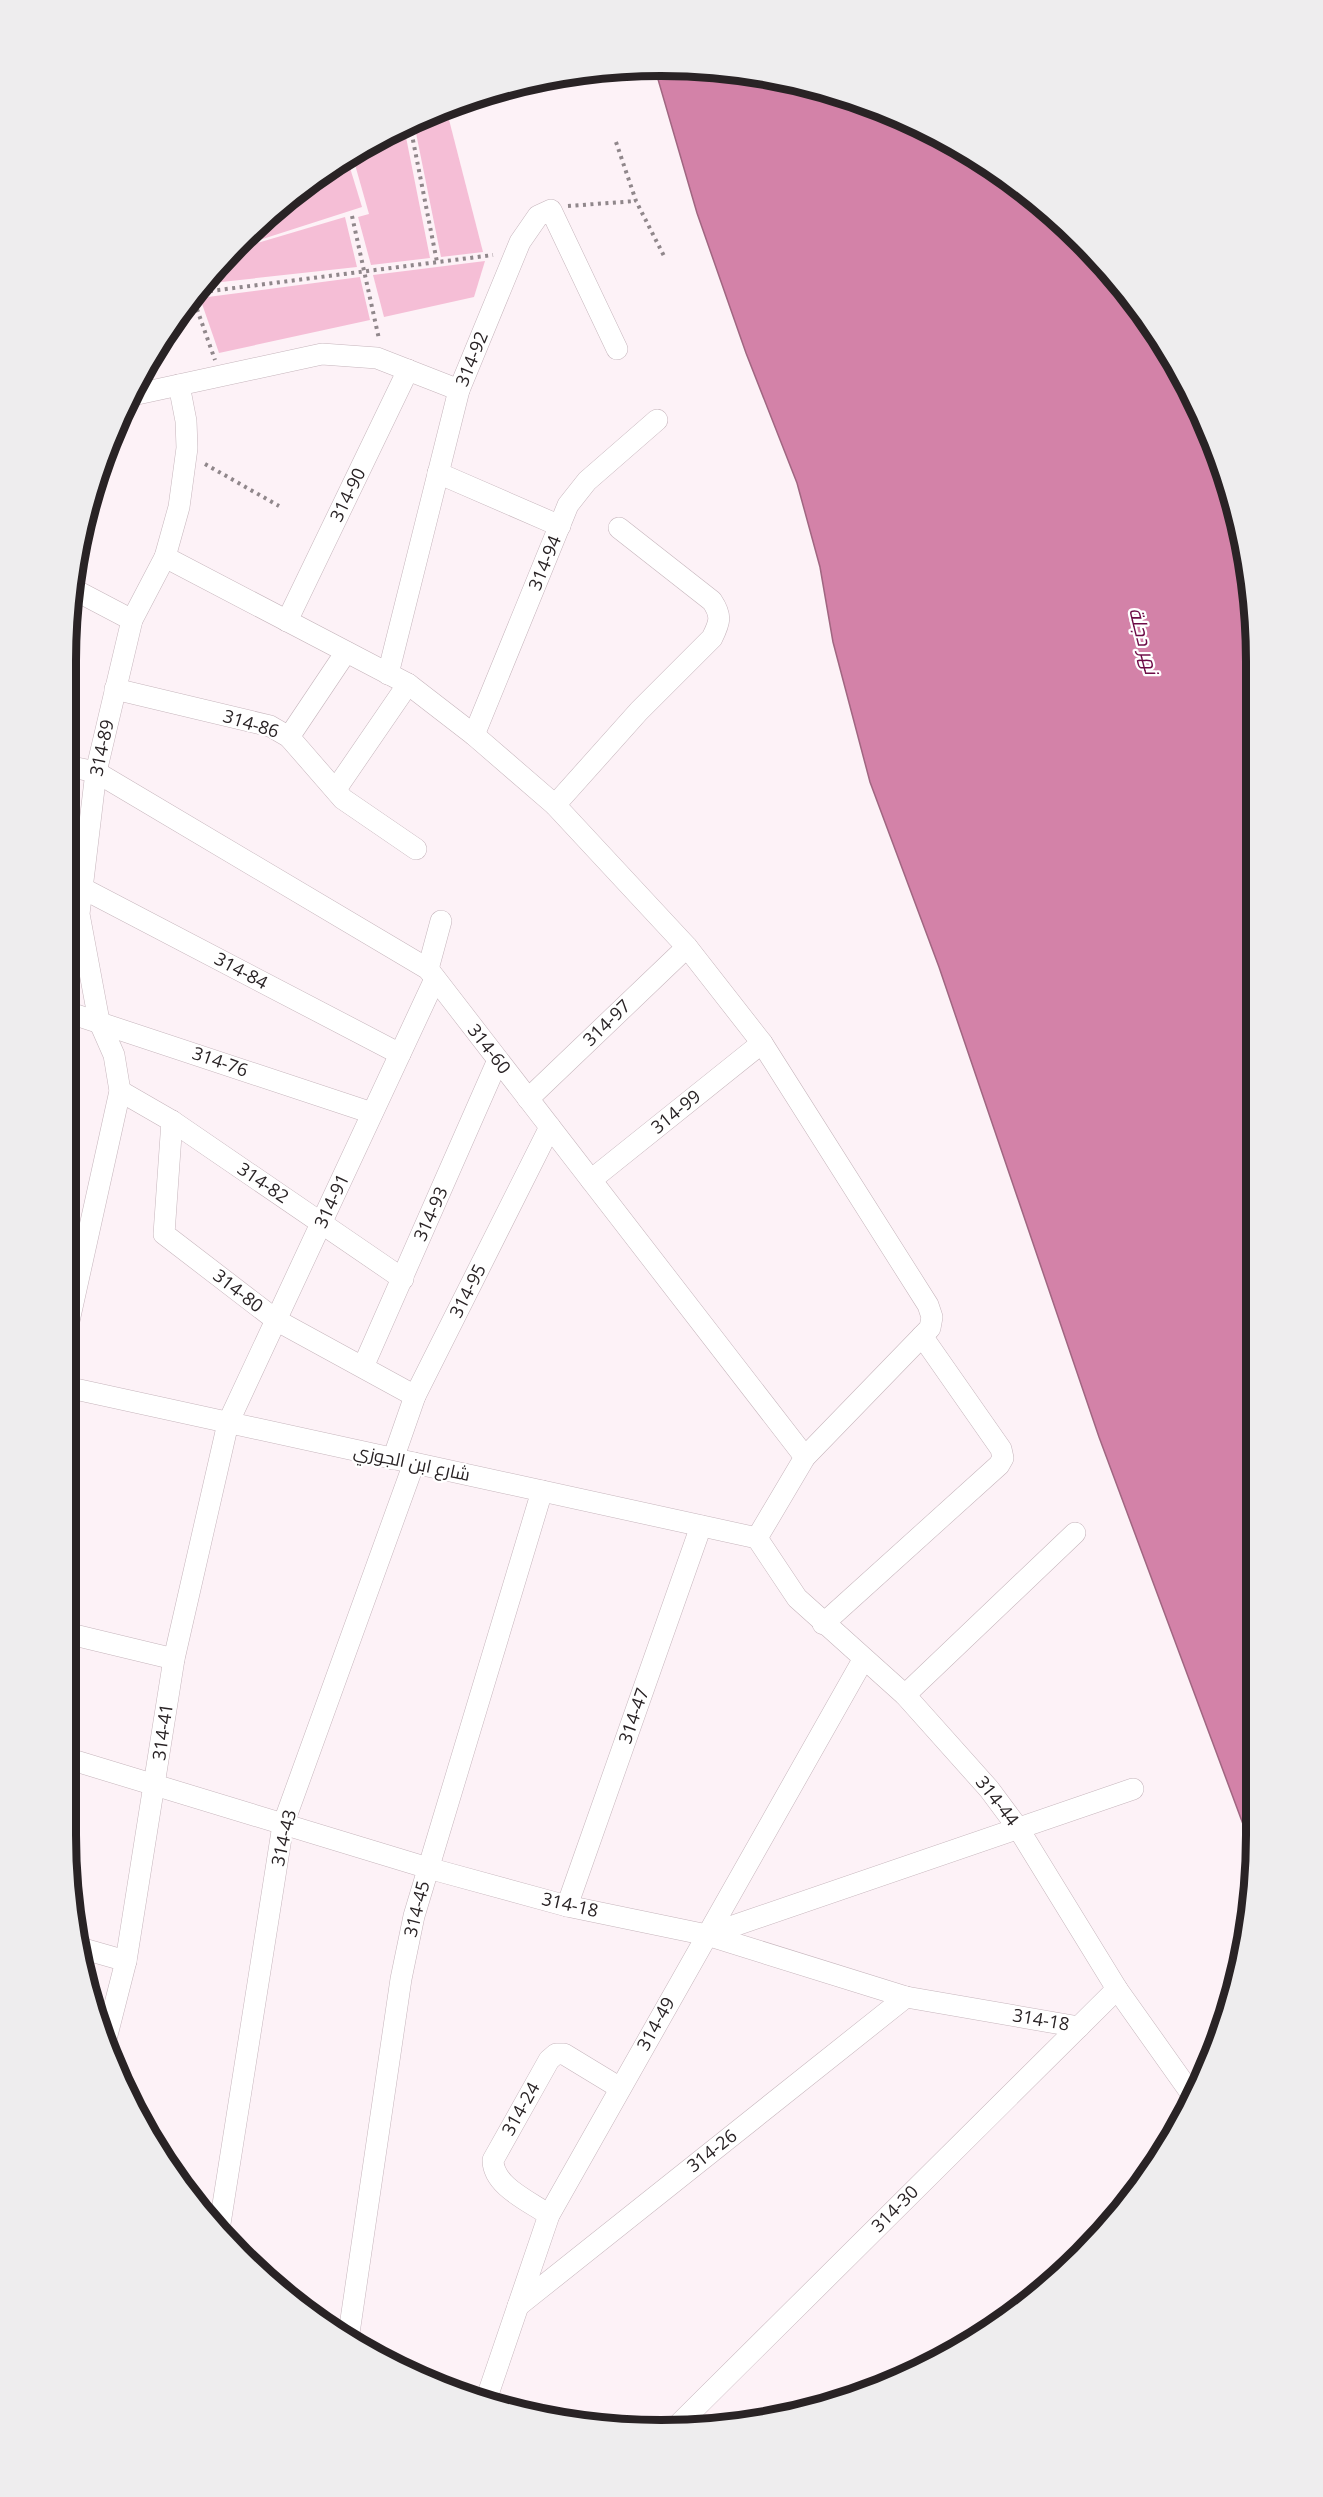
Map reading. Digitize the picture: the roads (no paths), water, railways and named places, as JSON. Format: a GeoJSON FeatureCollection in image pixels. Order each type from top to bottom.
{"type":"FeatureCollection","features":[{"type":"Feature","properties":{"kind":"street","name":"314-92"},"geometry":{"type":"LineString","coordinates":[[388,674],[459,390],[520,242],[538,216],[551,210],[617,349]]}},
{"type":"Feature","properties":{"kind":"street"},"geometry":{"type":"LineString","coordinates":[[142,393],[322,354],[377,358],[459,390]]}},
{"type":"Feature","properties":{"kind":"street","name":"314-90"},"geometry":{"type":"LineString","coordinates":[[287,621],[408,370]]}},
{"type":"Feature","properties":{"kind":"street","name":"314-89"},"geometry":{"type":"LineString","coordinates":[[76,904],[82,888],[96,772],[132,620],[165,556],[179,507],[186,453],[186,421],[179,385]]}},
{"type":"Feature","properties":{"kind":"street","name":"314-94"},"geometry":{"type":"LineString","coordinates":[[474,735],[560,526],[576,493],[657,420]]}},
{"type":"Feature","properties":{"kind":"street"},"geometry":{"type":"LineString","coordinates":[[438,473],[560,526]]}},
{"type":"Feature","properties":{"kind":"street"},"geometry":{"type":"LineString","coordinates":[[555,805],[639,711],[712,638],[720,623],[720,613],[712,601],[619,528]]}},
{"type":"Feature","properties":{"kind":"street"},"geometry":{"type":"LineString","coordinates":[[165,556],[408,684],[474,735],[555,805],[687,947],[762,1043],[928,1305],[932,1317],[930,1328],[806,1457],[757,1538]]}},
{"type":"Feature","properties":{"kind":"street"},"geometry":{"type":"LineString","coordinates":[[81,593],[132,620]]}},
{"type":"Feature","properties":{"kind":"street"},"geometry":{"type":"LineString","coordinates":[[289,737],[346,652]]}},
{"type":"Feature","properties":{"kind":"street"},"geometry":{"type":"LineString","coordinates":[[336,789],[408,684]]}},
{"type":"Feature","properties":{"kind":"street","name":"314-86"},"geometry":{"type":"LineString","coordinates":[[115,689],[270,726],[289,737],[343,799],[416,849]]}},
{"type":"Feature","properties":{"kind":"street","name":"314-60"},"geometry":{"type":"LineString","coordinates":[[76,768],[96,772],[431,974],[806,1457]]}},
{"type":"Feature","properties":{"kind":"street","name":"314-84"},"geometry":{"type":"LineString","coordinates":[[82,888],[400,1053]]}},
{"type":"Feature","properties":{"kind":"street","name":"314-91"},"geometry":{"type":"LineString","coordinates":[[228,1423],[400,1053],[431,974],[441,921]]}},
{"type":"Feature","properties":{"kind":"street","name":"314-89"},"geometry":{"type":"LineString","coordinates":[[76,925],[99,1021],[114,1055],[120,1091],[76,1286]]}},
{"type":"Feature","properties":{"kind":"street","name":"314-97"},"geometry":{"type":"LineString","coordinates":[[528,1099],[687,947]]}},
{"type":"Feature","properties":{"kind":"street","name":"314-76"},"geometry":{"type":"LineString","coordinates":[[76,1015],[372,1113]]}},
{"type":"Feature","properties":{"kind":"street","name":"314-99"},"geometry":{"type":"LineString","coordinates":[[591,1180],[762,1043]]}},
{"type":"Feature","properties":{"kind":"street","name":"314-93"},"geometry":{"type":"LineString","coordinates":[[363,1367],[498,1060]]}},
{"type":"Feature","properties":{"kind":"street","name":"314-82"},"geometry":{"type":"LineString","coordinates":[[120,1091],[172,1121],[403,1279]]}},
{"type":"Feature","properties":{"kind":"street","name":"314-80"},"geometry":{"type":"LineString","coordinates":[[172,1121],[164,1234],[276,1320],[416,1396]]}},
{"type":"Feature","properties":{"kind":"street","name":"314-95"},"geometry":{"type":"LineString","coordinates":[[393,1459],[416,1396],[550,1127]]}},
{"type":"Feature","properties":{"kind":"street"},"geometry":{"type":"LineString","coordinates":[[823,1624],[999,1466],[1003,1458],[1001,1449],[922,1336]]}},
{"type":"Feature","properties":{"kind":"street","name":"شارع ابن الجوزي"},"geometry":{"type":"LineString","coordinates":[[76,1389],[757,1538]]}},
{"type":"Feature","properties":{"kind":"street","name":"314-41"},"geometry":{"type":"LineString","coordinates":[[109,2027],[126,1961],[156,1785],[174,1659],[228,1423]]}},
{"type":"Feature","properties":{"kind":"street","name":"314-43"},"geometry":{"type":"LineString","coordinates":[[221,2219],[283,1825],[414,1463]]}},
{"type":"Feature","properties":{"kind":"street","name":"314-45"},"geometry":{"type":"LineString","coordinates":[[349,2330],[401,1979],[414,1916],[542,1491]]}},
{"type":"Feature","properties":{"kind":"street","name":"314-47"},"geometry":{"type":"LineString","coordinates":[[567,1906],[701,1526]]}},
{"type":"Feature","properties":{"kind":"street"},"geometry":{"type":"LineString","coordinates":[[905,1695],[1075,1533]]}},
{"type":"Feature","properties":{"kind":"street","name":"314-44"},"geometry":{"type":"LineString","coordinates":[[757,1538],[797,1598],[863,1660],[905,1695],[989,1789],[1018,1828],[1117,1989],[1188,2089]]}},
{"type":"Feature","properties":{"kind":"street"},"geometry":{"type":"LineString","coordinates":[[76,1635],[174,1659]]}},
{"type":"Feature","properties":{"kind":"street","name":"314-49"},"geometry":{"type":"LineString","coordinates":[[488,2394],[549,2215],[863,1660]]}},
{"type":"Feature","properties":{"kind":"street","name":"314-18"},"geometry":{"type":"LineString","coordinates":[[76,1761],[428,1868],[567,1906],[706,1935],[906,1997],[1079,2027]]}},
{"type":"Feature","properties":{"kind":"street"},"geometry":{"type":"LineString","coordinates":[[706,1935],[1133,1789]]}},
{"type":"Feature","properties":{"kind":"street"},"geometry":{"type":"LineString","coordinates":[[88,1950],[126,1961]]}},
{"type":"Feature","properties":{"kind":"street","name":"314-30"},"geometry":{"type":"LineString","coordinates":[[684,2419],[1117,1989]]}},
{"type":"Feature","properties":{"kind":"street","name":"314-26"},"geometry":{"type":"LineString","coordinates":[[518,2306],[906,1997]]}},
{"type":"Feature","properties":{"kind":"street","name":"314-24"},"geometry":{"type":"LineString","coordinates":[[549,2215],[499,2180],[493,2170],[493,2160],[549,2060],[555,2054],[564,2054],[620,2088]]}},
{"type":"Feature","properties":{"kind":"water","name":"نهر دجلة"},"geometry":{"type":"Polygon","coordinates":[[[657,76],[738,82],[813,96],[885,121],[920,137],[987,175],[1018,197],[1075,248],[1101,276],[1126,305],[1168,369],[1202,438],[1215,473],[1227,510],[1235,547],[1245,623],[1246,662],[1246,1832],[1099,1437],[939,967],[870,782],[833,642],[820,567],[797,483],[746,353],[697,213],[657,76]]]}}]}
